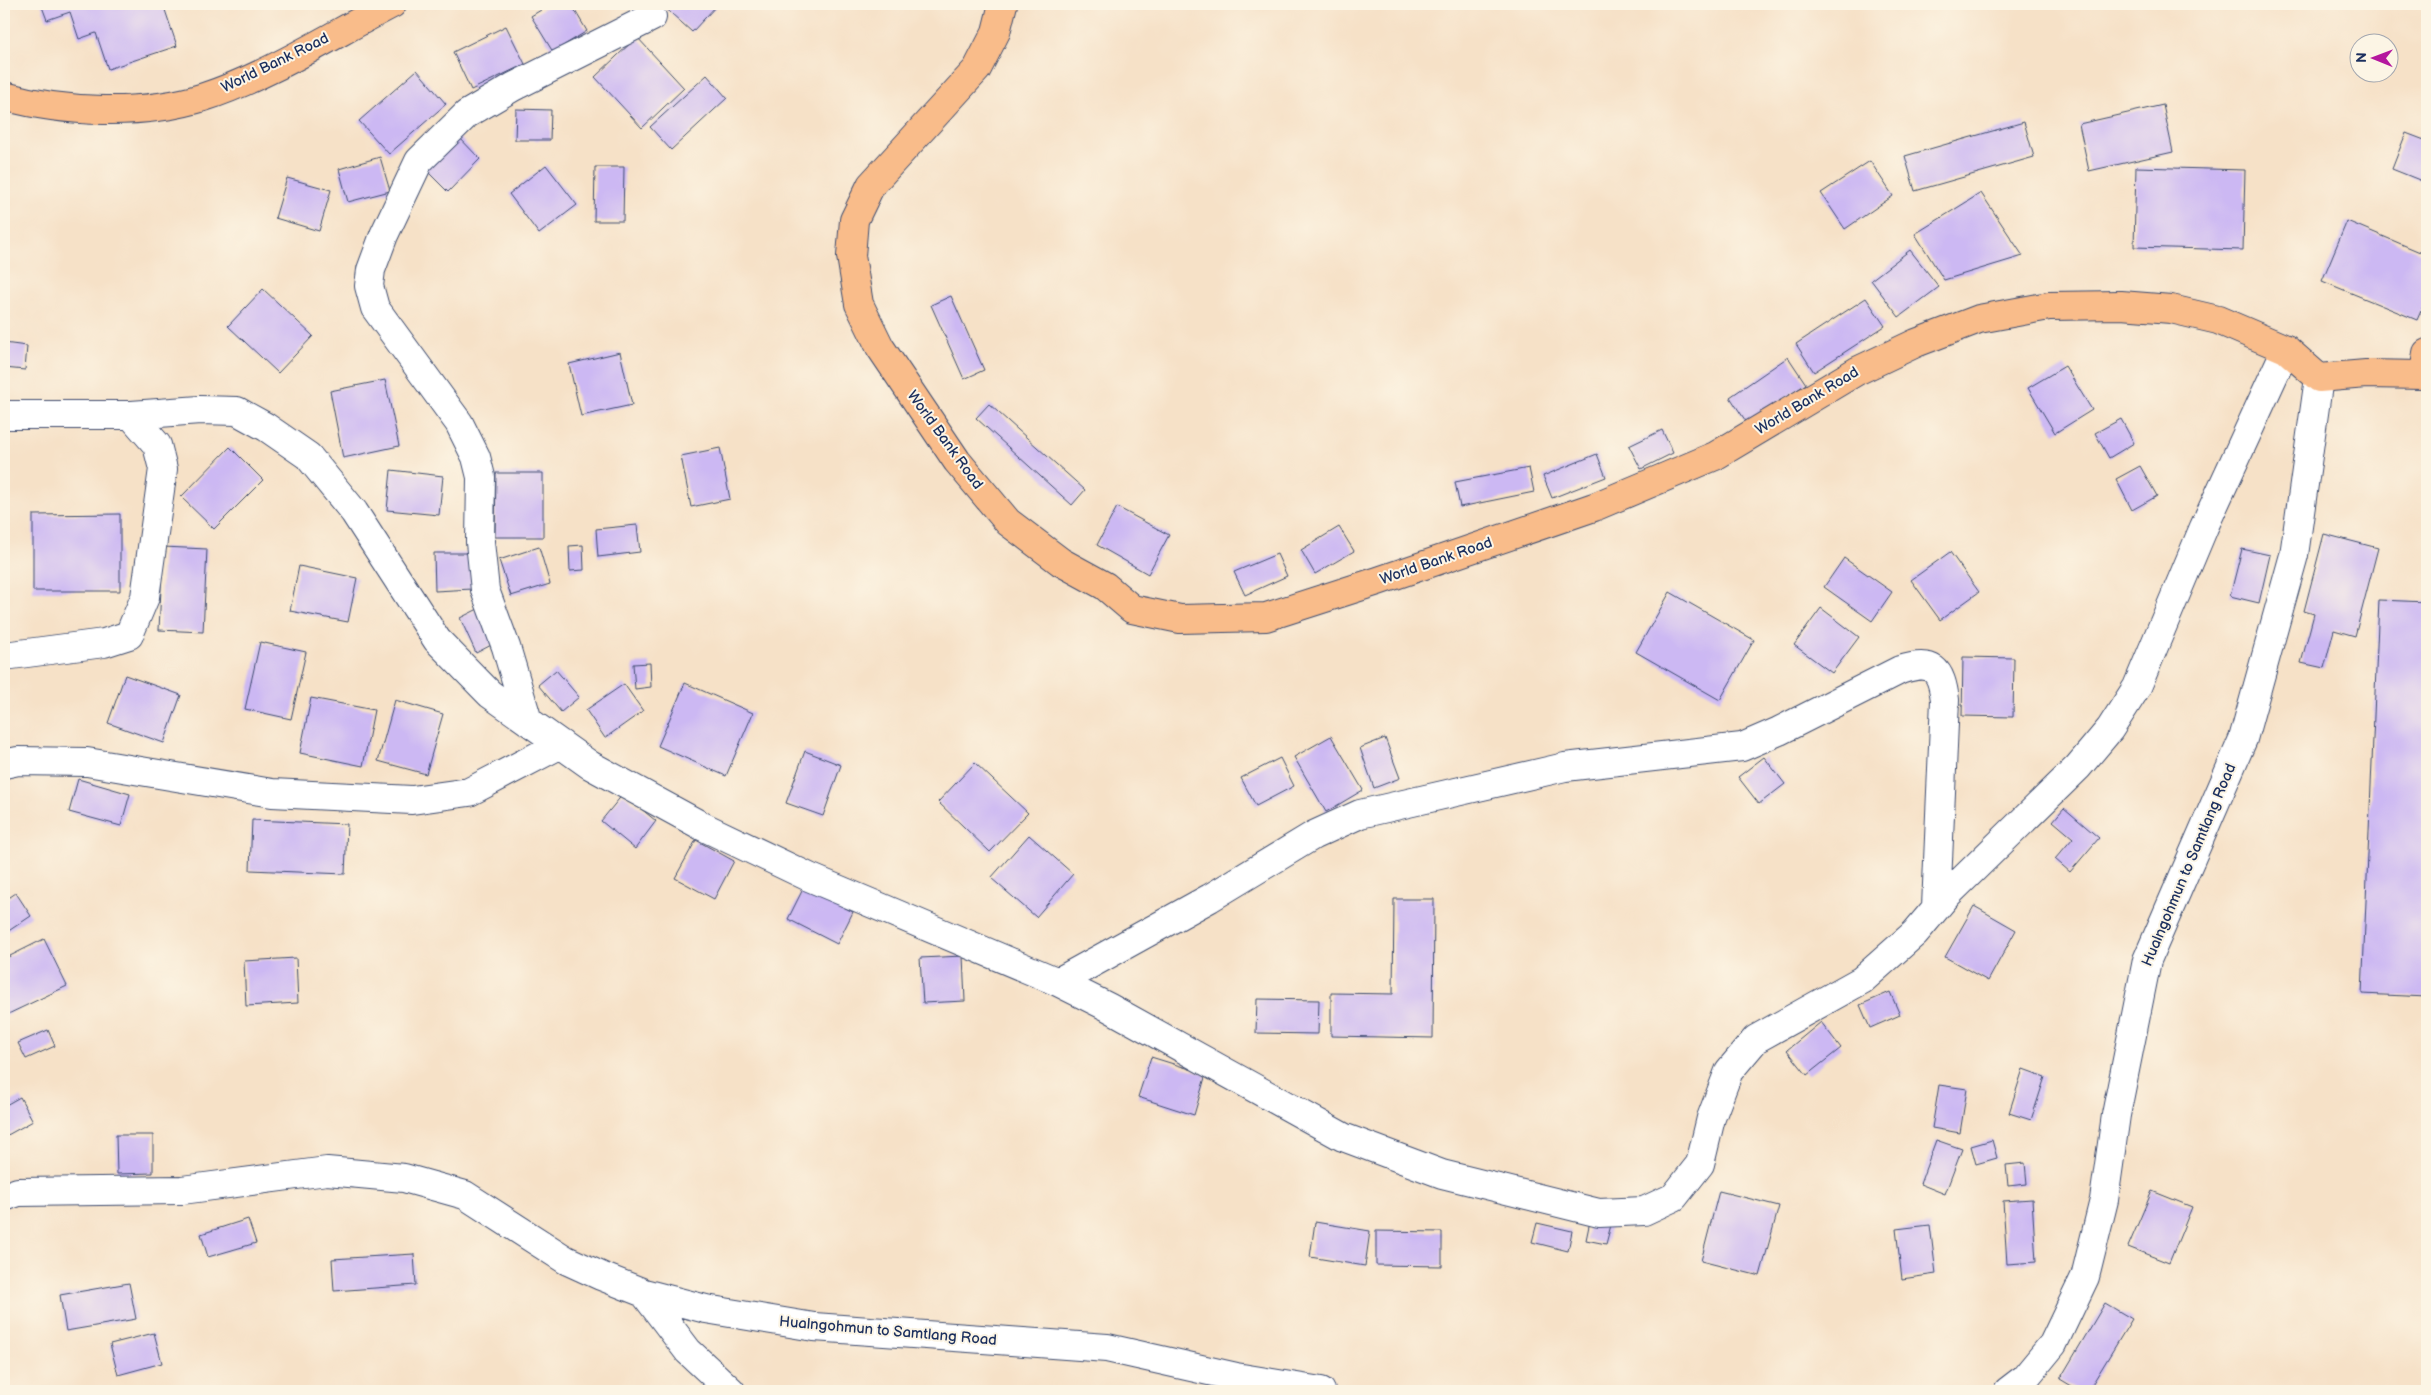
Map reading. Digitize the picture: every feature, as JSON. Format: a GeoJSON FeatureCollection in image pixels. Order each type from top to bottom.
{"type":"FeatureCollection","features":[{"type":"Feature","properties":{"kind":"main road","name":"World Bank Road"},"geometry":{"type":"LineString","coordinates":[[4,96],[60,106],[116,110],[153,108],[203,97],[257,75],[392,4]]}},
{"type":"Feature","properties":{"kind":"main road","name":"World Bank Road"},"geometry":{"type":"LineString","coordinates":[[1003,4],[996,32],[978,69],[871,185],[854,220],[851,256],[859,304],[880,347],[952,453],[1008,522],[1061,562],[1105,586],[1132,609],[1180,619],[1266,617],[1378,581],[1594,507],[1715,456],[1857,371],[1916,343],[1979,319],[2049,306],[2122,305],[2171,309],[2218,320],[2286,348],[2319,378]]}},
{"type":"Feature","properties":{"kind":"main road"},"geometry":{"type":"LineString","coordinates":[[2319,378],[2426,369]]}},
{"type":"Feature","properties":{"kind":"street"},"geometry":{"type":"LineString","coordinates":[[528,721],[506,647],[485,590],[480,542],[481,477],[476,457],[459,424],[375,308],[369,286],[371,270],[384,235],[419,161],[467,114],[513,87],[652,17]]}},
{"type":"Feature","properties":{"kind":"street"},"geometry":{"type":"LineString","coordinates":[[4,415],[131,415],[200,410],[237,411],[266,427],[308,456],[354,512],[437,640],[490,694],[590,765],[702,826],[809,877],[1058,982],[1198,1055],[1343,1137],[1442,1174],[1599,1213],[1644,1211],[1674,1197],[1700,1164],[1711,1118],[1729,1071],[1756,1039],[1862,980],[1915,933],[1936,907],[2078,767],[2110,729],[2137,687],[2204,527],[2286,348]]}},
{"type":"Feature","properties":{"kind":"street","name":"Hualngohmun to Samtlang Road"},"geometry":{"type":"LineString","coordinates":[[2008,1391],[2025,1378],[2053,1344],[2085,1277],[2104,1200],[2116,1115],[2147,960],[2242,739],[2294,555],[2319,378]]}},
{"type":"Feature","properties":{"kind":"street"},"geometry":{"type":"LineString","coordinates":[[4,656],[104,643],[129,635],[145,597],[163,469],[157,445],[131,415]]}},
{"type":"Feature","properties":{"kind":"street"},"geometry":{"type":"LineString","coordinates":[[1058,982],[1210,898],[1314,835],[1360,814],[1565,767],[1742,747],[1779,731],[1900,670],[1912,666],[1931,667],[1942,678],[1945,700],[1936,907]]}},
{"type":"Feature","properties":{"kind":"street"},"geometry":{"type":"LineString","coordinates":[[4,764],[18,761],[87,762],[272,792],[412,800],[469,792],[561,744]]}},
{"type":"Feature","properties":{"kind":"street","name":"Hualngohmun to Samtlang Road"},"geometry":{"type":"LineString","coordinates":[[4,1197],[18,1192],[182,1190],[327,1171],[404,1178],[465,1195],[566,1260],[644,1293],[706,1309],[814,1327],[1107,1348],[1236,1377],[1322,1391]]}},
{"type":"Feature","properties":{"kind":"street"},"geometry":{"type":"LineString","coordinates":[[644,1293],[688,1351],[731,1391]]}},
{"type":"Feature","properties":{"kind":"building"},"geometry":{"type":"Polygon","coordinates":[[[41,4],[163,4],[177,46],[108,69],[96,33],[79,39],[70,12],[47,20],[41,4]]]}},
{"type":"Feature","properties":{"kind":"building"},"geometry":{"type":"Polygon","coordinates":[[[551,4],[571,4],[587,31],[553,52],[531,16],[551,4]]]}},
{"type":"Feature","properties":{"kind":"building"},"geometry":{"type":"Polygon","coordinates":[[[661,4],[718,4],[692,32],[661,4]]]}},
{"type":"Feature","properties":{"kind":"building"},"geometry":{"type":"Polygon","coordinates":[[[506,26],[525,64],[471,90],[453,52],[506,26]]]}},
{"type":"Feature","properties":{"kind":"building"},"geometry":{"type":"Polygon","coordinates":[[[637,37],[684,88],[642,128],[595,77],[637,37]]]}},
{"type":"Feature","properties":{"kind":"building"},"geometry":{"type":"Polygon","coordinates":[[[417,70],[446,104],[389,154],[359,121],[417,70]]]}},
{"type":"Feature","properties":{"kind":"building"},"geometry":{"type":"Polygon","coordinates":[[[707,75],[727,98],[671,150],[650,127],[707,75]]]}},
{"type":"Feature","properties":{"kind":"building"},"geometry":{"type":"Polygon","coordinates":[[[2163,105],[2173,152],[2089,171],[2079,124],[2163,105]]]}},
{"type":"Feature","properties":{"kind":"building"},"geometry":{"type":"Polygon","coordinates":[[[516,109],[551,110],[550,140],[515,140],[516,109]]]}},
{"type":"Feature","properties":{"kind":"building"},"geometry":{"type":"Polygon","coordinates":[[[2024,122],[2034,157],[1915,191],[1905,156],[2024,122]]]}},
{"type":"Feature","properties":{"kind":"building"},"geometry":{"type":"Polygon","coordinates":[[[2406,133],[2427,141],[2427,183],[2392,169],[2406,133]]]}},
{"type":"Feature","properties":{"kind":"building"},"geometry":{"type":"Polygon","coordinates":[[[457,135],[480,159],[448,192],[423,167],[457,135]]]}},
{"type":"Feature","properties":{"kind":"building"},"geometry":{"type":"Polygon","coordinates":[[[380,157],[390,191],[348,202],[339,169],[380,157]]]}},
{"type":"Feature","properties":{"kind":"building"},"geometry":{"type":"Polygon","coordinates":[[[1870,161],[1893,196],[1845,229],[1821,193],[1870,161]]]}},
{"type":"Feature","properties":{"kind":"building"},"geometry":{"type":"Polygon","coordinates":[[[546,165],[577,205],[539,234],[509,194],[546,165]]]}},
{"type":"Feature","properties":{"kind":"building"},"geometry":{"type":"Polygon","coordinates":[[[595,167],[624,167],[623,221],[594,221],[595,167]]]}},
{"type":"Feature","properties":{"kind":"building"},"geometry":{"type":"Polygon","coordinates":[[[2136,167],[2245,170],[2243,250],[2134,247],[2136,167]]]}},
{"type":"Feature","properties":{"kind":"building"},"geometry":{"type":"Polygon","coordinates":[[[287,178],[331,190],[319,231],[275,218],[287,178]]]}},
{"type":"Feature","properties":{"kind":"building"},"geometry":{"type":"Polygon","coordinates":[[[1981,193],[2023,256],[1944,280],[1915,234],[1981,193]]]}},
{"type":"Feature","properties":{"kind":"building"},"geometry":{"type":"Polygon","coordinates":[[[2347,221],[2427,255],[2427,297],[2417,320],[2322,281],[2347,221]]]}},
{"type":"Feature","properties":{"kind":"building"},"geometry":{"type":"Polygon","coordinates":[[[1910,250],[1939,287],[1899,317],[1871,280],[1910,250]]]}},
{"type":"Feature","properties":{"kind":"building"},"geometry":{"type":"Polygon","coordinates":[[[263,289],[313,336],[278,373],[228,326],[263,289]]]}},
{"type":"Feature","properties":{"kind":"building"},"geometry":{"type":"Polygon","coordinates":[[[951,296],[984,370],[964,379],[931,305],[951,296]]]}},
{"type":"Feature","properties":{"kind":"building"},"geometry":{"type":"Polygon","coordinates":[[[1866,298],[1885,326],[1814,372],[1796,344],[1866,298]]]}},
{"type":"Feature","properties":{"kind":"building"},"geometry":{"type":"Polygon","coordinates":[[[4,343],[27,346],[25,370],[4,368],[4,343]]]}},
{"type":"Feature","properties":{"kind":"building"},"geometry":{"type":"Polygon","coordinates":[[[620,352],[632,405],[581,416],[569,364],[620,352]]]}},
{"type":"Feature","properties":{"kind":"building"},"geometry":{"type":"Polygon","coordinates":[[[1788,357],[1806,384],[1747,423],[1730,397],[1788,357]]]}},
{"type":"Feature","properties":{"kind":"building"},"geometry":{"type":"Polygon","coordinates":[[[2065,366],[2092,410],[2055,433],[2028,388],[2065,366]]]}},
{"type":"Feature","properties":{"kind":"building"},"geometry":{"type":"Polygon","coordinates":[[[385,380],[399,446],[343,458],[330,391],[385,380]]]}},
{"type":"Feature","properties":{"kind":"building"},"geometry":{"type":"Polygon","coordinates":[[[989,404],[1085,490],[1072,505],[976,418],[989,404]]]}},
{"type":"Feature","properties":{"kind":"building"},"geometry":{"type":"Polygon","coordinates":[[[2121,419],[2134,443],[2109,458],[2095,433],[2121,419]]]}},
{"type":"Feature","properties":{"kind":"building"},"geometry":{"type":"Polygon","coordinates":[[[1662,430],[1673,453],[1641,469],[1629,446],[1662,430]]]}},
{"type":"Feature","properties":{"kind":"building"},"geometry":{"type":"Polygon","coordinates":[[[230,447],[263,480],[214,529],[181,497],[230,447]]]}},
{"type":"Feature","properties":{"kind":"building"},"geometry":{"type":"Polygon","coordinates":[[[720,448],[730,499],[691,507],[681,456],[720,448]]]}},
{"type":"Feature","properties":{"kind":"building"},"geometry":{"type":"Polygon","coordinates":[[[1597,454],[1606,477],[1552,498],[1543,476],[1597,454]]]}},
{"type":"Feature","properties":{"kind":"building"},"geometry":{"type":"Polygon","coordinates":[[[2140,466],[2157,496],[2132,510],[2116,479],[2140,466]]]}},
{"type":"Feature","properties":{"kind":"building"},"geometry":{"type":"Polygon","coordinates":[[[1529,468],[1534,492],[1460,507],[1455,482],[1529,468]]]}},
{"type":"Feature","properties":{"kind":"building"},"geometry":{"type":"Polygon","coordinates":[[[391,470],[443,476],[439,515],[387,510],[391,470]]]}},
{"type":"Feature","properties":{"kind":"building"},"geometry":{"type":"Polygon","coordinates":[[[496,473],[543,473],[543,537],[495,537],[496,473]]]}},
{"type":"Feature","properties":{"kind":"building"},"geometry":{"type":"Polygon","coordinates":[[[1117,507],[1169,535],[1148,574],[1097,545],[1117,507]]]}},
{"type":"Feature","properties":{"kind":"building"},"geometry":{"type":"Polygon","coordinates":[[[120,514],[120,591],[33,591],[33,515],[120,514]]]}},
{"type":"Feature","properties":{"kind":"building"},"geometry":{"type":"Polygon","coordinates":[[[637,525],[640,552],[598,557],[596,529],[637,525]]]}},
{"type":"Feature","properties":{"kind":"building"},"geometry":{"type":"Polygon","coordinates":[[[1339,527],[1354,551],[1315,574],[1301,550],[1339,527]]]}},
{"type":"Feature","properties":{"kind":"building"},"geometry":{"type":"Polygon","coordinates":[[[2324,534],[2378,548],[2355,636],[2334,630],[2324,668],[2301,663],[2314,614],[2304,611],[2324,534]]]}},
{"type":"Feature","properties":{"kind":"building"},"geometry":{"type":"Polygon","coordinates":[[[583,545],[584,570],[570,571],[569,546],[583,545]]]}},
{"type":"Feature","properties":{"kind":"building"},"geometry":{"type":"Polygon","coordinates":[[[163,547],[207,549],[203,632],[159,630],[163,547]]]}},
{"type":"Feature","properties":{"kind":"building"},"geometry":{"type":"Polygon","coordinates":[[[539,547],[550,584],[511,596],[499,560],[539,547]]]}},
{"type":"Feature","properties":{"kind":"building"},"geometry":{"type":"Polygon","coordinates":[[[2242,549],[2270,555],[2259,603],[2230,596],[2242,549]]]}},
{"type":"Feature","properties":{"kind":"building"},"geometry":{"type":"Polygon","coordinates":[[[1950,552],[1979,592],[1940,620],[1911,580],[1950,552]]]}},
{"type":"Feature","properties":{"kind":"building"},"geometry":{"type":"Polygon","coordinates":[[[434,553],[470,553],[472,589],[435,591],[434,553]]]}},
{"type":"Feature","properties":{"kind":"building"},"geometry":{"type":"Polygon","coordinates":[[[1277,554],[1287,576],[1245,595],[1234,572],[1277,554]]]}},
{"type":"Feature","properties":{"kind":"building"},"geometry":{"type":"Polygon","coordinates":[[[1844,558],[1892,592],[1872,621],[1824,587],[1844,558]]]}},
{"type":"Feature","properties":{"kind":"building"},"geometry":{"type":"Polygon","coordinates":[[[299,566],[357,578],[348,622],[290,611],[299,566]]]}},
{"type":"Feature","properties":{"kind":"building"},"geometry":{"type":"Polygon","coordinates":[[[1670,592],[1754,640],[1720,700],[1636,652],[1670,592]]]}},
{"type":"Feature","properties":{"kind":"building"},"geometry":{"type":"Polygon","coordinates":[[[2379,600],[2427,602],[2427,997],[2362,994],[2379,600]]]}},
{"type":"Feature","properties":{"kind":"building"},"geometry":{"type":"Polygon","coordinates":[[[480,608],[497,642],[476,653],[460,618],[480,608]]]}},
{"type":"Feature","properties":{"kind":"building"},"geometry":{"type":"Polygon","coordinates":[[[1821,608],[1859,637],[1832,673],[1794,645],[1821,608]]]}},
{"type":"Feature","properties":{"kind":"building"},"geometry":{"type":"Polygon","coordinates":[[[260,642],[306,652],[291,719],[245,709],[260,642]]]}},
{"type":"Feature","properties":{"kind":"building"},"geometry":{"type":"Polygon","coordinates":[[[1963,657],[2014,658],[2013,717],[1962,716],[1963,657]]]}},
{"type":"Feature","properties":{"kind":"building"},"geometry":{"type":"Polygon","coordinates":[[[650,663],[651,687],[635,689],[633,664],[650,663]]]}},
{"type":"Feature","properties":{"kind":"building"},"geometry":{"type":"Polygon","coordinates":[[[556,670],[579,697],[561,712],[538,685],[556,670]]]}},
{"type":"Feature","properties":{"kind":"building"},"geometry":{"type":"Polygon","coordinates":[[[125,675],[181,695],[164,743],[108,723],[125,675]]]}},
{"type":"Feature","properties":{"kind":"building"},"geometry":{"type":"Polygon","coordinates":[[[685,683],[753,713],[726,776],[658,746],[685,683]]]}},
{"type":"Feature","properties":{"kind":"building"},"geometry":{"type":"Polygon","coordinates":[[[624,684],[643,711],[605,738],[586,710],[624,684]]]}},
{"type":"Feature","properties":{"kind":"building"},"geometry":{"type":"Polygon","coordinates":[[[311,698],[374,710],[363,766],[300,753],[311,698]]]}},
{"type":"Feature","properties":{"kind":"building"},"geometry":{"type":"Polygon","coordinates":[[[395,700],[443,714],[426,774],[378,761],[395,700]]]}},
{"type":"Feature","properties":{"kind":"building"},"geometry":{"type":"Polygon","coordinates":[[[1331,736],[1363,790],[1326,812],[1294,757],[1331,736]]]}},
{"type":"Feature","properties":{"kind":"building"},"geometry":{"type":"Polygon","coordinates":[[[1385,738],[1400,778],[1374,788],[1360,748],[1385,738]]]}},
{"type":"Feature","properties":{"kind":"building"},"geometry":{"type":"Polygon","coordinates":[[[805,751],[841,765],[823,816],[786,803],[805,751]]]}},
{"type":"Feature","properties":{"kind":"building"},"geometry":{"type":"Polygon","coordinates":[[[1764,757],[1785,784],[1759,804],[1738,777],[1764,757]]]}},
{"type":"Feature","properties":{"kind":"building"},"geometry":{"type":"Polygon","coordinates":[[[1280,758],[1294,786],[1256,806],[1241,778],[1280,758]]]}},
{"type":"Feature","properties":{"kind":"building"},"geometry":{"type":"Polygon","coordinates":[[[975,763],[1028,813],[990,852],[938,802],[975,763]]]}},
{"type":"Feature","properties":{"kind":"building"},"geometry":{"type":"Polygon","coordinates":[[[78,779],[130,794],[121,826],[69,812],[78,779]]]}},
{"type":"Feature","properties":{"kind":"building"},"geometry":{"type":"Polygon","coordinates":[[[623,794],[656,821],[635,849],[601,821],[623,794]]]}},
{"type":"Feature","properties":{"kind":"building"},"geometry":{"type":"Polygon","coordinates":[[[2064,808],[2099,838],[2070,872],[2055,859],[2073,838],[2053,821],[2064,808]]]}},
{"type":"Feature","properties":{"kind":"building"},"geometry":{"type":"Polygon","coordinates":[[[252,820],[347,824],[345,874],[250,870],[252,820]]]}},
{"type":"Feature","properties":{"kind":"building"},"geometry":{"type":"Polygon","coordinates":[[[1029,835],[1073,874],[1036,917],[991,878],[1029,835]]]}},
{"type":"Feature","properties":{"kind":"building"},"geometry":{"type":"Polygon","coordinates":[[[696,840],[734,861],[714,899],[675,878],[696,840]]]}},
{"type":"Feature","properties":{"kind":"building"},"geometry":{"type":"Polygon","coordinates":[[[804,887],[853,912],[837,944],[788,919],[804,887]]]}},
{"type":"Feature","properties":{"kind":"building"},"geometry":{"type":"Polygon","coordinates":[[[16,893],[31,916],[4,934],[4,901],[16,893]]]}},
{"type":"Feature","properties":{"kind":"building"},"geometry":{"type":"Polygon","coordinates":[[[1394,899],[1434,899],[1433,1038],[1331,1036],[1331,993],[1393,994],[1394,899]]]}},
{"type":"Feature","properties":{"kind":"building"},"geometry":{"type":"Polygon","coordinates":[[[1974,906],[2016,930],[1988,981],[1945,957],[1974,906]]]}},
{"type":"Feature","properties":{"kind":"building"},"geometry":{"type":"Polygon","coordinates":[[[44,939],[67,986],[4,1016],[4,959],[44,939]]]}},
{"type":"Feature","properties":{"kind":"building"},"geometry":{"type":"Polygon","coordinates":[[[963,956],[965,1001],[923,1003],[920,958],[963,956]]]}},
{"type":"Feature","properties":{"kind":"building"},"geometry":{"type":"Polygon","coordinates":[[[296,958],[298,1003],[246,1006],[244,961],[296,958]]]}},
{"type":"Feature","properties":{"kind":"building"},"geometry":{"type":"Polygon","coordinates":[[[1890,992],[1900,1015],[1870,1028],[1860,1005],[1890,992]]]}},
{"type":"Feature","properties":{"kind":"building"},"geometry":{"type":"Polygon","coordinates":[[[1257,999],[1319,1000],[1318,1034],[1256,1033],[1257,999]]]}},
{"type":"Feature","properties":{"kind":"building"},"geometry":{"type":"Polygon","coordinates":[[[1821,1022],[1841,1048],[1807,1075],[1787,1050],[1821,1022]]]}},
{"type":"Feature","properties":{"kind":"building"},"geometry":{"type":"Polygon","coordinates":[[[48,1030],[55,1046],[26,1059],[18,1043],[48,1030]]]}},
{"type":"Feature","properties":{"kind":"building"},"geometry":{"type":"Polygon","coordinates":[[[1151,1057],[1206,1074],[1194,1115],[1138,1097],[1151,1057]]]}},
{"type":"Feature","properties":{"kind":"building"},"geometry":{"type":"Polygon","coordinates":[[[2023,1069],[2045,1077],[2031,1120],[2009,1113],[2023,1069]]]}},
{"type":"Feature","properties":{"kind":"building"},"geometry":{"type":"Polygon","coordinates":[[[1939,1085],[1967,1089],[1960,1133],[1932,1128],[1939,1085]]]}},
{"type":"Feature","properties":{"kind":"building"},"geometry":{"type":"Polygon","coordinates":[[[20,1097],[33,1121],[4,1137],[4,1106],[20,1097]]]}},
{"type":"Feature","properties":{"kind":"building"},"geometry":{"type":"Polygon","coordinates":[[[116,1135],[153,1135],[153,1173],[117,1174],[116,1135]]]}},
{"type":"Feature","properties":{"kind":"building"},"geometry":{"type":"Polygon","coordinates":[[[1936,1140],[1962,1149],[1945,1194],[1920,1184],[1936,1140]]]}},
{"type":"Feature","properties":{"kind":"building"},"geometry":{"type":"Polygon","coordinates":[[[1992,1140],[1997,1158],[1976,1164],[1971,1146],[1992,1140]]]}},
{"type":"Feature","properties":{"kind":"building"},"geometry":{"type":"Polygon","coordinates":[[[2025,1163],[2027,1184],[2008,1186],[2006,1165],[2025,1163]]]}},
{"type":"Feature","properties":{"kind":"building"},"geometry":{"type":"Polygon","coordinates":[[[1719,1191],[1779,1206],[1760,1276],[1701,1261],[1719,1191]]]}},
{"type":"Feature","properties":{"kind":"building"},"geometry":{"type":"Polygon","coordinates":[[[2152,1191],[2192,1207],[2169,1263],[2128,1247],[2152,1191]]]}},
{"type":"Feature","properties":{"kind":"building"},"geometry":{"type":"Polygon","coordinates":[[[2032,1199],[2036,1262],[2007,1264],[2003,1201],[2032,1199]]]}},
{"type":"Feature","properties":{"kind":"building"},"geometry":{"type":"Polygon","coordinates":[[[248,1219],[256,1243],[208,1257],[201,1234],[248,1219]]]}},
{"type":"Feature","properties":{"kind":"building"},"geometry":{"type":"Polygon","coordinates":[[[1590,1221],[1611,1225],[1606,1244],[1586,1240],[1590,1221]]]}},
{"type":"Feature","properties":{"kind":"building"},"geometry":{"type":"Polygon","coordinates":[[[1315,1222],[1370,1231],[1365,1266],[1310,1257],[1315,1222]]]}},
{"type":"Feature","properties":{"kind":"building"},"geometry":{"type":"Polygon","coordinates":[[[1537,1223],[1572,1231],[1568,1251],[1532,1242],[1537,1223]]]}},
{"type":"Feature","properties":{"kind":"building"},"geometry":{"type":"Polygon","coordinates":[[[1930,1225],[1936,1274],[1902,1279],[1896,1229],[1930,1225]]]}},
{"type":"Feature","properties":{"kind":"building"},"geometry":{"type":"Polygon","coordinates":[[[1376,1231],[1442,1232],[1442,1266],[1376,1265],[1376,1231]]]}},
{"type":"Feature","properties":{"kind":"building"},"geometry":{"type":"Polygon","coordinates":[[[414,1254],[416,1285],[334,1291],[332,1259],[414,1254]]]}},
{"type":"Feature","properties":{"kind":"building"},"geometry":{"type":"Polygon","coordinates":[[[129,1283],[136,1319],[66,1331],[60,1295],[129,1283]]]}},
{"type":"Feature","properties":{"kind":"building"},"geometry":{"type":"Polygon","coordinates":[[[2105,1303],[2132,1319],[2088,1391],[2080,1391],[2060,1379],[2105,1303]]]}},
{"type":"Feature","properties":{"kind":"building"},"geometry":{"type":"Polygon","coordinates":[[[154,1333],[162,1363],[118,1375],[110,1344],[154,1333]]]}}]}
